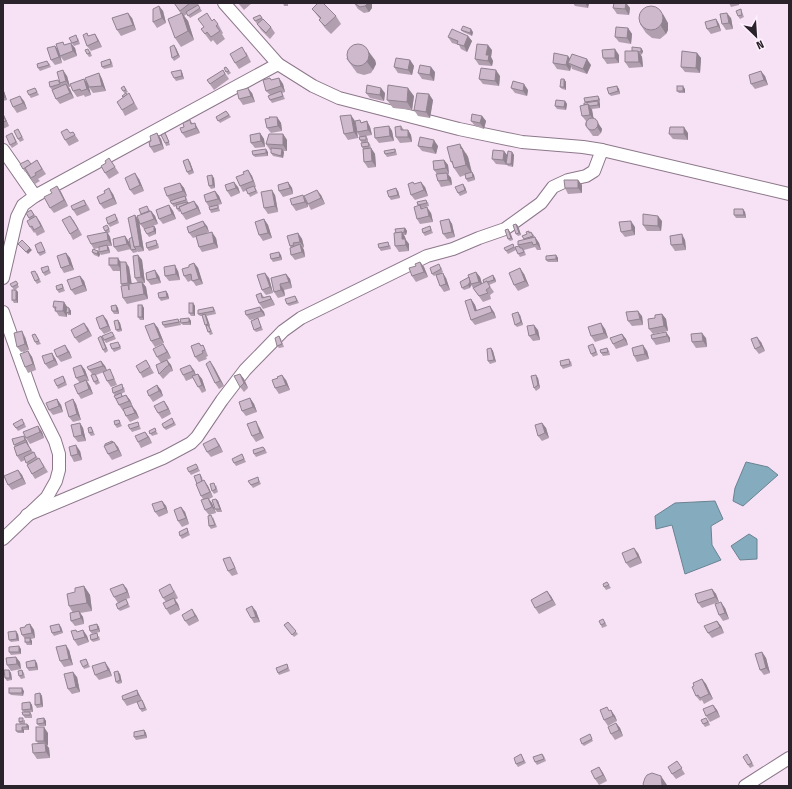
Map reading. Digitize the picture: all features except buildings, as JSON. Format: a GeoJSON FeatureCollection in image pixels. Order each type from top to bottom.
{"type":"FeatureCollection","features":[{"type":"Feature","properties":{"kind":"street"},"geometry":{"type":"LineString","coordinates":[[224,3],[278,64],[313,86],[339,98],[459,129],[522,142],[602,150],[789,194]]}},
{"type":"Feature","properties":{"kind":"street"},"geometry":{"type":"LineString","coordinates":[[3,278],[17,217],[23,205],[35,196],[278,64]]}},
{"type":"Feature","properties":{"kind":"street"},"geometry":{"type":"LineString","coordinates":[[3,150],[35,196]]}},
{"type":"Feature","properties":{"kind":"street"},"geometry":{"type":"LineString","coordinates":[[27,515],[163,458],[191,443],[197,437],[222,400],[245,370],[289,326],[301,318],[427,256],[454,249],[505,229],[541,203],[553,187],[568,180],[586,176],[594,171],[602,150]]}},
{"type":"Feature","properties":{"kind":"street"},"geometry":{"type":"LineString","coordinates":[[3,312],[34,399],[56,441],[59,454],[59,470],[56,481],[47,497],[3,539]]}},
{"type":"Feature","properties":{"kind":"street"},"geometry":{"type":"LineString","coordinates":[[745,786],[789,758]]}},
{"type":"Feature","properties":{"kind":"water"},"geometry":{"type":"Polygon","coordinates":[[[746,462],[768,467],[778,475],[743,506],[733,501],[735,488],[746,462]]]}},
{"type":"Feature","properties":{"kind":"water"},"geometry":{"type":"Polygon","coordinates":[[[715,501],[723,519],[711,526],[712,545],[721,560],[685,574],[672,525],[656,529],[655,516],[675,503],[715,501]]]}},
{"type":"Feature","properties":{"kind":"water"},"geometry":{"type":"Polygon","coordinates":[[[749,534],[757,539],[757,559],[740,560],[731,546],[749,534]]]}}]}
